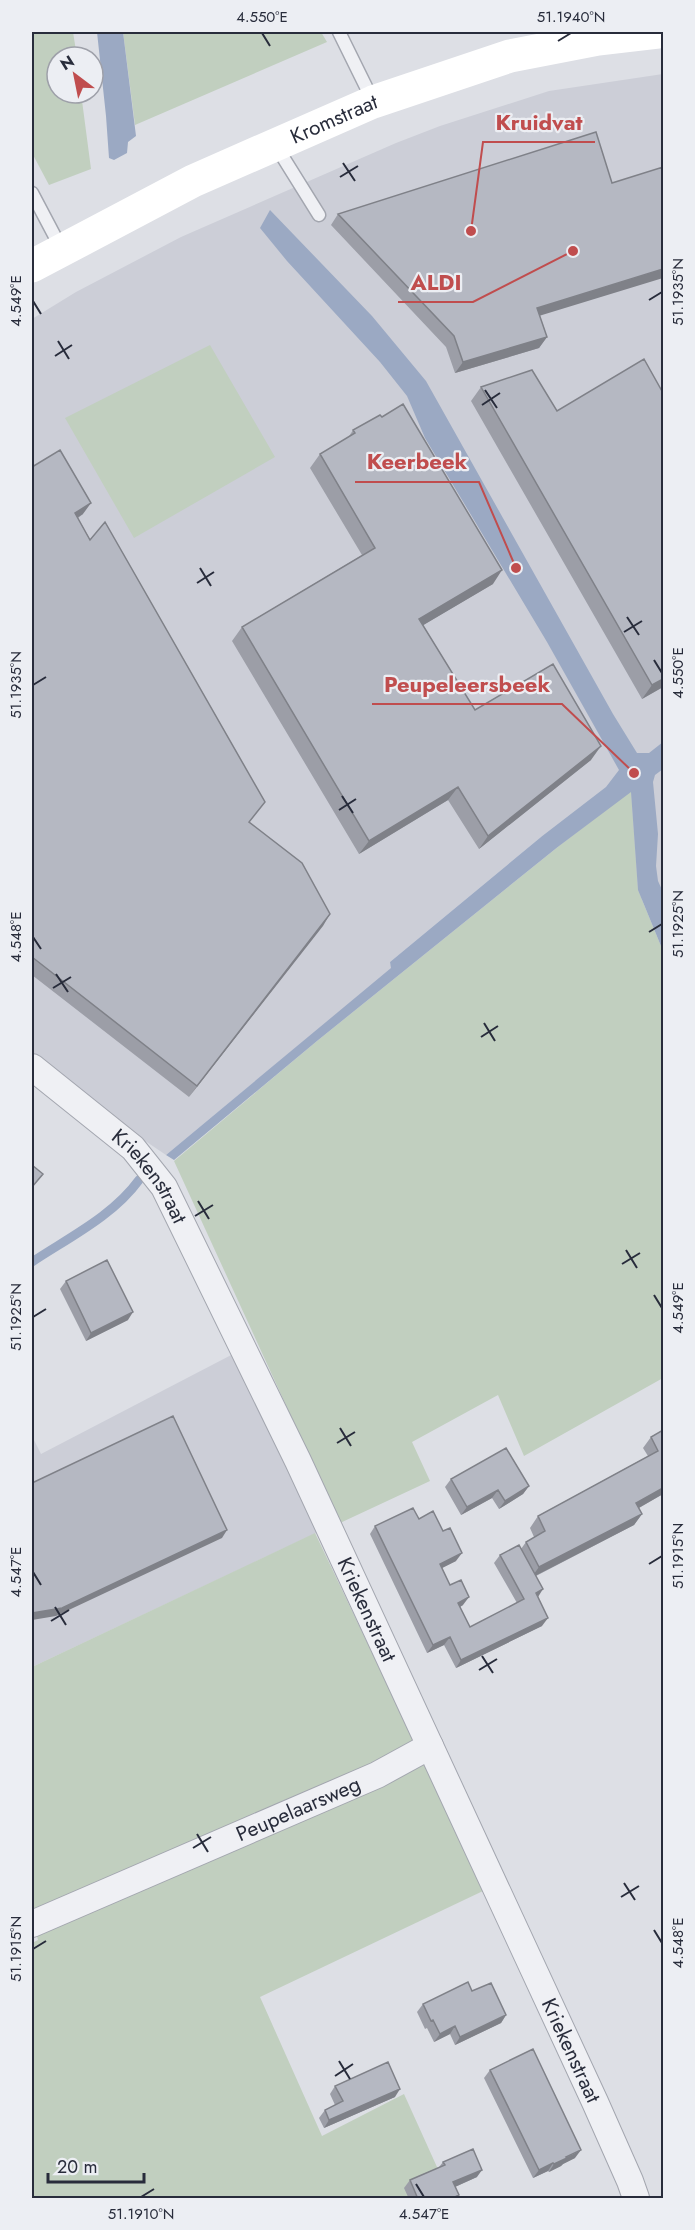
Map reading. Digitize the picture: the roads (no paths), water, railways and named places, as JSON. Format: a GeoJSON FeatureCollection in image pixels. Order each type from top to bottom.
{"type":"FeatureCollection","features":[{"type":"Feature","properties":{"kind":"main road","name":"Kromstraat"},"geometry":{"type":"LineString","coordinates":[[32,266],[193,181],[374,102],[510,56],[598,39],[658,32]]}},
{"type":"Feature","properties":{"kind":"street","name":"Kriekenstraat"},"geometry":{"type":"LineString","coordinates":[[32,1067],[133,1148],[164,1187],[298,1461],[599,2112],[636,2199]]}},
{"type":"Feature","properties":{"kind":"street","name":"Peupelaarsweg"},"geometry":{"type":"LineString","coordinates":[[32,1924],[377,1775],[430,1746]]}},
{"type":"Feature","properties":{"kind":"lane"},"geometry":{"type":"LineString","coordinates":[[339,32],[374,102]]}},
{"type":"Feature","properties":{"kind":"lane"},"geometry":{"type":"LineString","coordinates":[[276,145],[319,215]]}},
{"type":"Feature","properties":{"kind":"lane"},"geometry":{"type":"LineString","coordinates":[[32,193],[61,249]]}},
{"type":"Feature","properties":{"kind":"water"},"geometry":{"type":"Polygon","coordinates":[[[97,32],[123,32],[136,136],[128,142],[127,153],[114,160],[109,158],[105,105],[105,45],[98,45],[97,32]]]}},
{"type":"Feature","properties":{"kind":"water"},"geometry":{"type":"Polygon","coordinates":[[[270,210],[372,316],[426,381],[637,753],[649,753],[663,742],[663,769],[655,775],[653,782],[658,834],[656,866],[658,881],[663,892],[663,951],[638,890],[631,792],[559,846],[317,1041],[174,1160],[166,1155],[391,968],[390,962],[541,837],[606,787],[619,770],[547,642],[425,438],[407,396],[380,362],[287,261],[260,228],[270,210]]]}},
{"type":"Feature","properties":{"kind":"waterway"},"geometry":{"type":"LineString","coordinates":[[32,1262],[103,1215],[116,1205],[139,1180]]}},
{"type":"Feature","properties":{"kind":"place","name":"Kruidvat"},"geometry":{"type":"Point","coordinates":[471,231]}},
{"type":"Feature","properties":{"kind":"place","name":"ALDI"},"geometry":{"type":"Point","coordinates":[573,251]}},
{"type":"Feature","properties":{"kind":"place","name":"Keerbeek"},"geometry":{"type":"Point","coordinates":[516,568]}},
{"type":"Feature","properties":{"kind":"place","name":"Peupeleersbeek"},"geometry":{"type":"Point","coordinates":[634,773]}}]}
